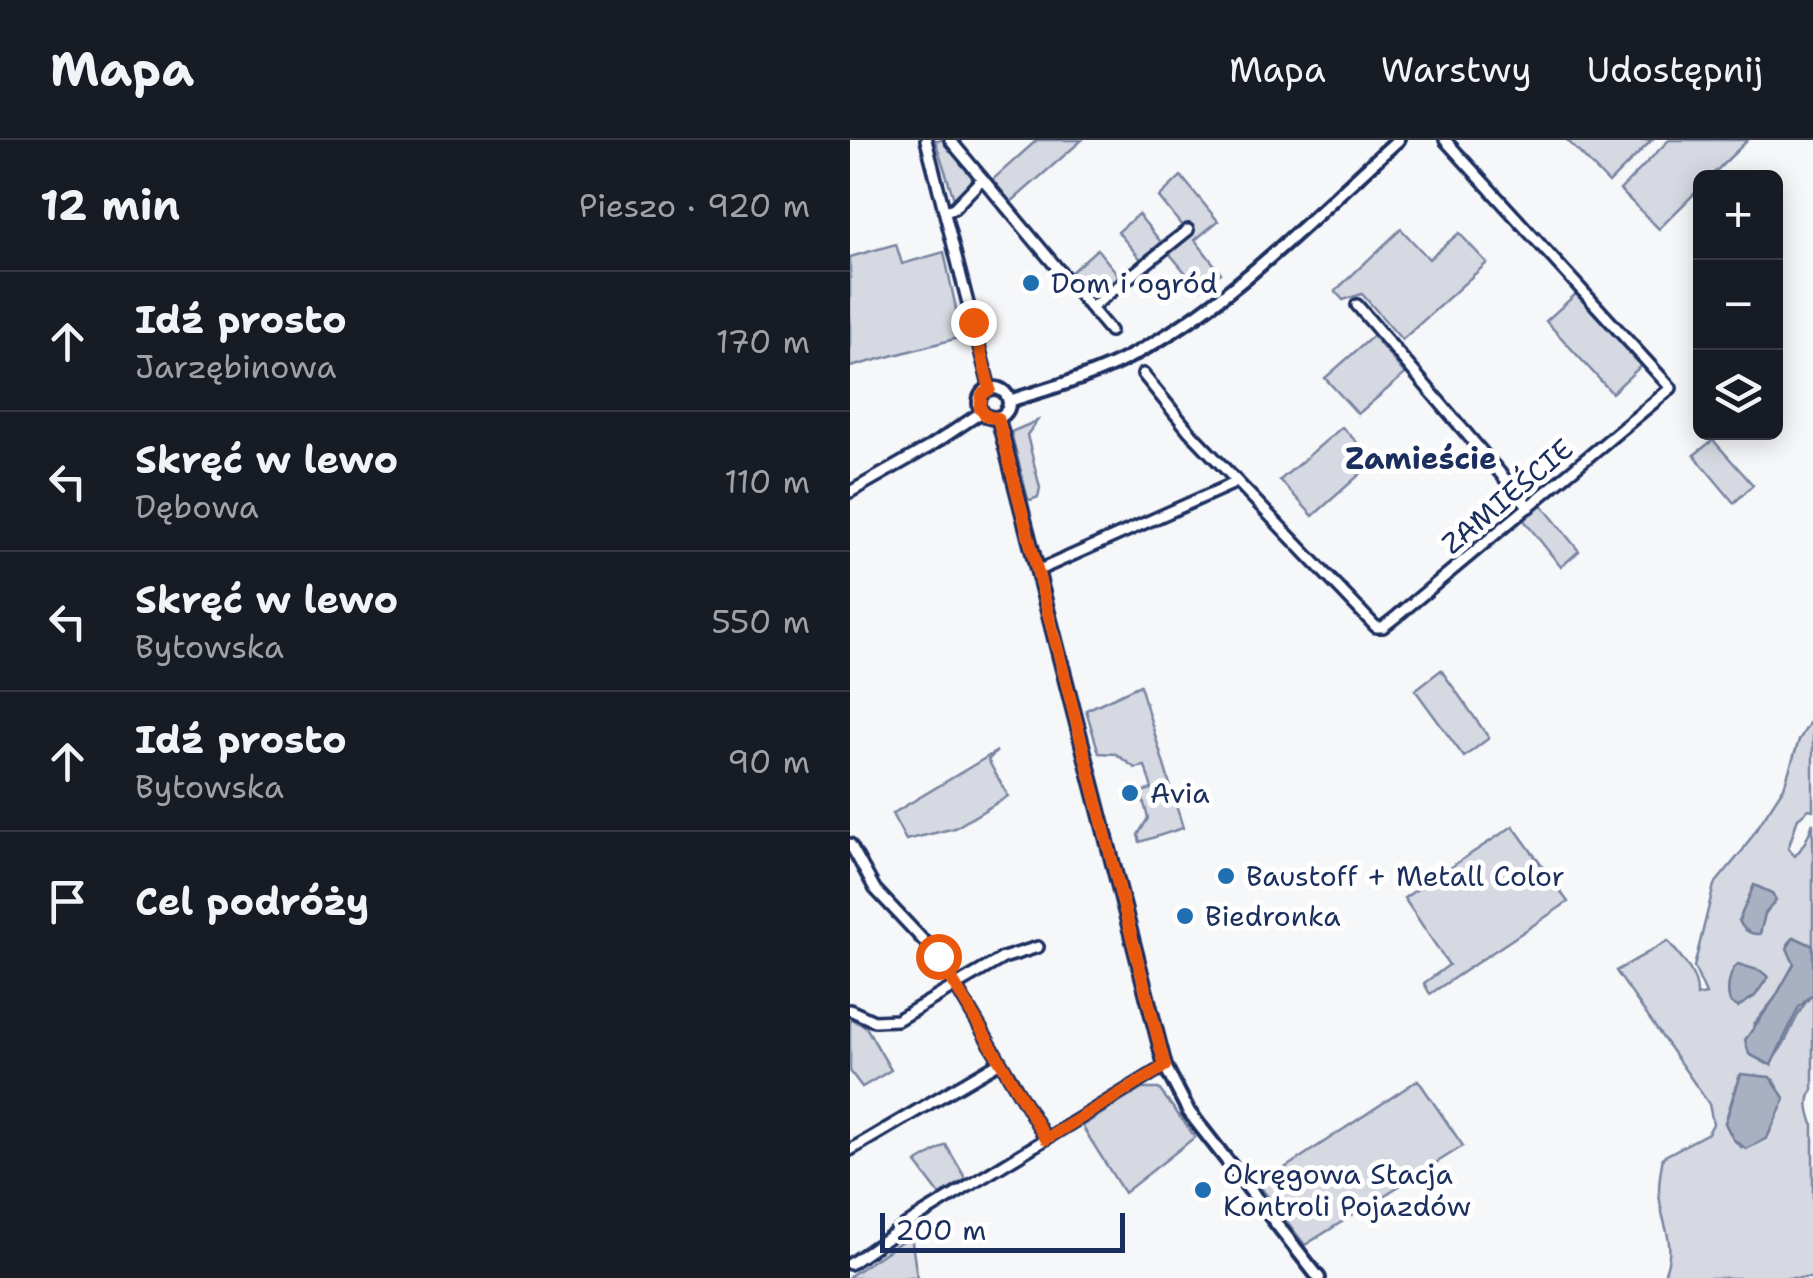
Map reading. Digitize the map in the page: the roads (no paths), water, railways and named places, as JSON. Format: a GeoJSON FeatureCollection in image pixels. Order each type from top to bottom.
{"type":"FeatureCollection","features":[{"type":"Feature","properties":{"kind":"main road"},"geometry":{"type":"LineString","coordinates":[[1009,401],[1077,380],[1130,357],[1196,317],[1246,278],[1398,140]]}},
{"type":"Feature","properties":{"kind":"main road"},"geometry":{"type":"LineString","coordinates":[[990,389],[1002,391],[1009,401],[1006,412],[990,418],[982,412],[980,398],[990,389]]}},
{"type":"Feature","properties":{"kind":"main road"},"geometry":{"type":"LineString","coordinates":[[998,418],[1165,1066],[1189,1112],[1319,1278]]}},
{"type":"Feature","properties":{"kind":"street"},"geometry":{"type":"LineString","coordinates":[[926,140],[990,389]]}},
{"type":"Feature","properties":{"kind":"street"},"geometry":{"type":"LineString","coordinates":[[950,140],[1110,332]]}},
{"type":"Feature","properties":{"kind":"street","name":"ZAMIEŚCIE"},"geometry":{"type":"LineString","coordinates":[[1143,374],[1189,431],[1376,627],[1397,616],[1671,388],[1444,140]]}},
{"type":"Feature","properties":{"kind":"street"},"geometry":{"type":"LineString","coordinates":[[944,211],[954,208],[982,179]]}},
{"type":"Feature","properties":{"kind":"street"},"geometry":{"type":"LineString","coordinates":[[1091,308],[1188,230]]}},
{"type":"Feature","properties":{"kind":"street"},"geometry":{"type":"LineString","coordinates":[[1357,305],[1529,508]]}},
{"type":"Feature","properties":{"kind":"street"},"geometry":{"type":"LineString","coordinates":[[850,492],[982,412]]}},
{"type":"Feature","properties":{"kind":"street"},"geometry":{"type":"LineString","coordinates":[[1037,571],[1237,482]]}},
{"type":"Feature","properties":{"kind":"street"},"geometry":{"type":"LineString","coordinates":[[850,844],[875,889],[930,946],[956,985],[1046,1139]]}},
{"type":"Feature","properties":{"kind":"street"},"geometry":{"type":"LineString","coordinates":[[850,1010],[874,1021],[897,1020],[1003,958],[1038,947]]}},
{"type":"Feature","properties":{"kind":"street"},"geometry":{"type":"LineString","coordinates":[[850,1150],[1000,1062]]}},
{"type":"Feature","properties":{"kind":"street"},"geometry":{"type":"LineString","coordinates":[[850,1264],[1165,1066]]}},
{"type":"Feature","properties":{"kind":"water"},"geometry":{"type":"Polygon","coordinates":[[[1754,885],[1772,893],[1776,900],[1765,914],[1760,934],[1747,931],[1739,920],[1754,885]]]}},
{"type":"Feature","properties":{"kind":"water"},"geometry":{"type":"Polygon","coordinates":[[[1794,937],[1813,946],[1813,994],[1799,1007],[1771,1065],[1749,1054],[1745,1040],[1794,964],[1787,948],[1794,937]]]}},
{"type":"Feature","properties":{"kind":"water"},"geometry":{"type":"Polygon","coordinates":[[[1738,964],[1768,977],[1755,996],[1738,1007],[1730,1002],[1728,992],[1730,976],[1738,964]]]}},
{"type":"Feature","properties":{"kind":"water"},"geometry":{"type":"Polygon","coordinates":[[[1741,1074],[1770,1077],[1785,1099],[1767,1138],[1746,1149],[1733,1139],[1725,1123],[1741,1074]]]}},
{"type":"Feature","properties":{"kind":"place","name":"Dom i ogród"},"geometry":{"type":"Point","coordinates":[1031,283]}},
{"type":"Feature","properties":{"kind":"place","name":"Avia"},"geometry":{"type":"Point","coordinates":[1130,793]}},
{"type":"Feature","properties":{"kind":"place","name":"Baustoff + Metall Color"},"geometry":{"type":"Point","coordinates":[1226,876]}},
{"type":"Feature","properties":{"kind":"place","name":"Biedronka"},"geometry":{"type":"Point","coordinates":[1185,916]}},
{"type":"Feature","properties":{"kind":"place","name":"Okręgowa Stacja Kontroli Pojazdów"},"geometry":{"type":"Point","coordinates":[1203,1190]}},
{"type":"Feature","properties":{"kind":"district","name":"Zamieście"},"geometry":{"type":"Point","coordinates":[1421,458]}}]}
